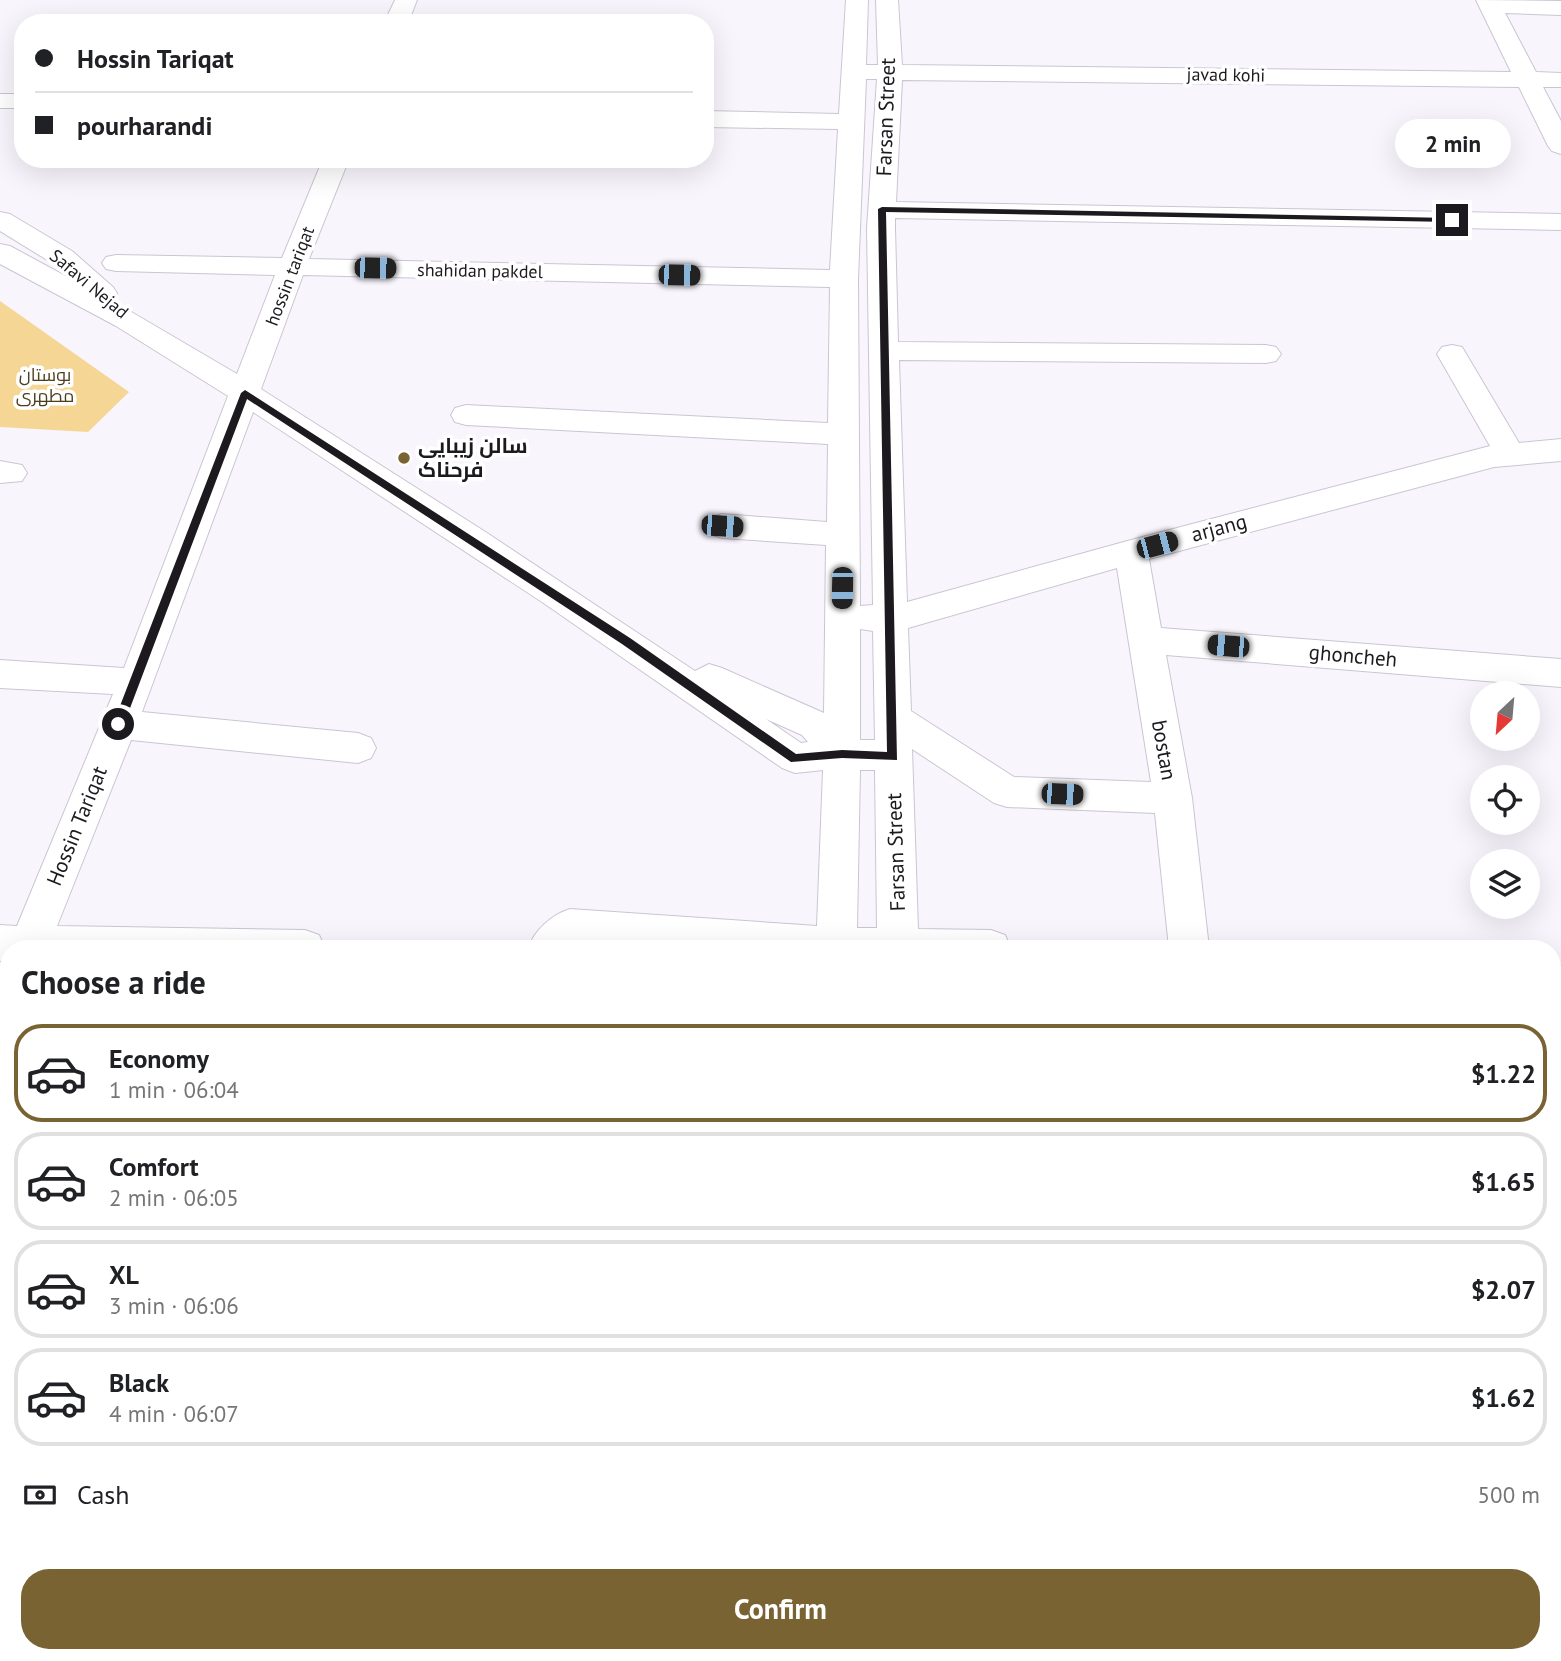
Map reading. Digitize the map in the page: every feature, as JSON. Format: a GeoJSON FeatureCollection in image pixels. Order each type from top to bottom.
{"type":"FeatureCollection","features":[{"type":"Feature","properties":{"kind":"street","name":"Farsan Street"},"geometry":{"type":"LineString","coordinates":[[836,940],[842,754],[844,278],[857,0]]}},
{"type":"Feature","properties":{"kind":"street","name":"Farsan Street"},"geometry":{"type":"LineString","coordinates":[[887,0],[890,72],[882,209],[898,940]]}},
{"type":"Feature","properties":{"kind":"street"},"geometry":{"type":"LineString","coordinates":[[1489,3],[1561,8]]}},
{"type":"Feature","properties":{"kind":"street"},"geometry":{"type":"LineString","coordinates":[[1489,3],[1561,146]]}},
{"type":"Feature","properties":{"kind":"street","name":"javad kohi"},"geometry":{"type":"LineString","coordinates":[[854,72],[1561,80]]}},
{"type":"Feature","properties":{"kind":"street"},"geometry":{"type":"LineString","coordinates":[[714,119],[852,122]]}},
{"type":"Feature","properties":{"kind":"street","name":"hossin tariqat"},"geometry":{"type":"LineString","coordinates":[[245,393],[332,168]]}},
{"type":"Feature","properties":{"kind":"street"},"geometry":{"type":"LineString","coordinates":[[882,209],[1561,222]]}},
{"type":"Feature","properties":{"kind":"street","name":"Safavi Nejad"},"geometry":{"type":"LineString","coordinates":[[0,220],[62,257],[141,327]]}},
{"type":"Feature","properties":{"kind":"street","name":"Safavi Nejad"},"geometry":{"type":"LineString","coordinates":[[0,252],[35,274],[141,327],[245,393],[626,641],[795,758],[842,754],[893,757]]}},
{"type":"Feature","properties":{"kind":"street","name":"shahidan pakdel"},"geometry":{"type":"LineString","coordinates":[[116,263],[844,278]]}},
{"type":"Feature","properties":{"kind":"street"},"geometry":{"type":"LineString","coordinates":[[884,351],[1266,354]]}},
{"type":"Feature","properties":{"kind":"street"},"geometry":{"type":"LineString","coordinates":[[1452,354],[1510,454]]}},
{"type":"Feature","properties":{"kind":"street","name":"Hossin Tariqat"},"geometry":{"type":"LineString","coordinates":[[17,940],[136,682],[245,393]]}},
{"type":"Feature","properties":{"kind":"street"},"geometry":{"type":"LineString","coordinates":[[466,415],[843,434]]}},
{"type":"Feature","properties":{"kind":"street","name":"arjang"},"geometry":{"type":"LineString","coordinates":[[890,620],[1131,552],[1494,456],[1561,450]]}},
{"type":"Feature","properties":{"kind":"street"},"geometry":{"type":"LineString","coordinates":[[722,526],[842,534]]}},
{"type":"Feature","properties":{"kind":"street","name":"bostan"},"geometry":{"type":"LineString","coordinates":[[1131,552],[1173,798],[1188,940]]}},
{"type":"Feature","properties":{"kind":"street"},"geometry":{"type":"LineString","coordinates":[[841,614],[890,620]]}},
{"type":"Feature","properties":{"kind":"street","name":"ghoncheh"},"geometry":{"type":"LineString","coordinates":[[1144,640],[1561,673]]}},
{"type":"Feature","properties":{"kind":"street"},"geometry":{"type":"LineString","coordinates":[[0,674],[136,682]]}},
{"type":"Feature","properties":{"kind":"street"},"geometry":{"type":"LineString","coordinates":[[892,717],[1007,792],[1173,798]]}},
{"type":"Feature","properties":{"kind":"street"},"geometry":{"type":"LineString","coordinates":[[118,724],[358,748]]}},
{"type":"Feature","properties":{"kind":"street"},"geometry":{"type":"LineString","coordinates":[[556,940],[570,926],[747,940]]}},
{"type":"Feature","properties":{"kind":"green space","name":"بوستان مطهری"},"geometry":{"type":"Polygon","coordinates":[[[0,301],[129,392],[88,432],[0,427],[0,301]]]}},
{"type":"Feature","properties":{"kind":"place","name":"سالن زیبایی فرحناک"},"geometry":{"type":"Point","coordinates":[404,458]}},
{"type":"Feature","properties":{"kind":"route"},"geometry":{"type":"LineString","coordinates":[[118,724],[245,393],[626,641],[795,758],[842,754],[893,757],[882,209],[1452,220]]}}]}
